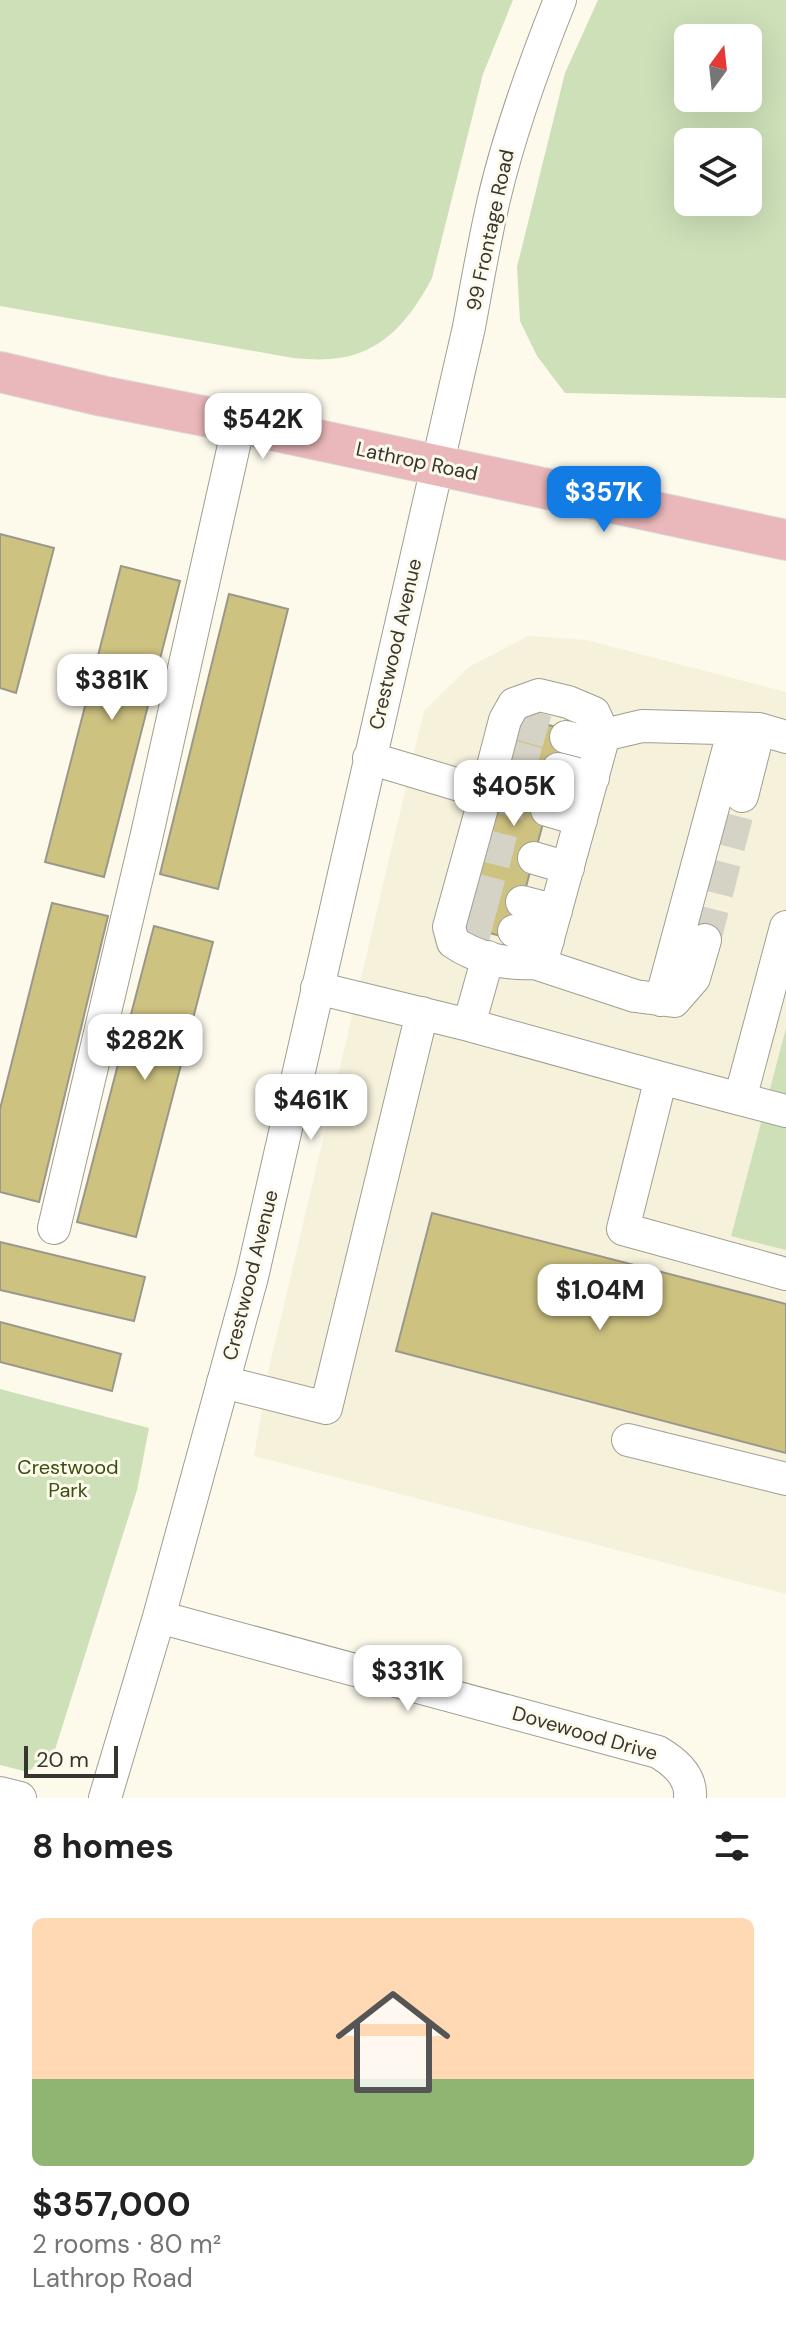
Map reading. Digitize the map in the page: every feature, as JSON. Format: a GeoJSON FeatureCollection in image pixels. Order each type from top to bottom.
{"type":"FeatureCollection","features":[{"type":"Feature","properties":{"kind":"main road","name":"Lathrop Road"},"geometry":{"type":"LineString","coordinates":[[0,372],[786,540]]}},
{"type":"Feature","properties":{"kind":"street","name":"99 Frontage Road"},"geometry":{"type":"LineString","coordinates":[[436,465],[469,327],[494,200],[537,56],[560,0]]}},
{"type":"Feature","properties":{"kind":"street"},"geometry":{"type":"LineString","coordinates":[[54,1228],[239,423]]}},
{"type":"Feature","properties":{"kind":"street","name":"Crestwood Avenue"},"geometry":{"type":"LineString","coordinates":[[105,1798],[159,1617],[252,1277],[436,465]]}},
{"type":"Feature","properties":{"kind":"street"},"geometry":{"type":"LineString","coordinates":[[539,695],[568,702],[594,713],[603,740],[546,938],[517,965],[468,952],[453,942],[449,927],[461,902],[514,704],[539,695]]}},
{"type":"Feature","properties":{"kind":"street"},"geometry":{"type":"LineString","coordinates":[[566,737],[603,740],[642,726],[760,732]]}},
{"type":"Feature","properties":{"kind":"street"},"geometry":{"type":"LineString","coordinates":[[742,796],[760,732]]}},
{"type":"Feature","properties":{"kind":"street"},"geometry":{"type":"LineString","coordinates":[[661,1000],[760,732]]}},
{"type":"Feature","properties":{"kind":"street"},"geometry":{"type":"LineString","coordinates":[[369,758],[491,795]]}},
{"type":"Feature","properties":{"kind":"street"},"geometry":{"type":"LineString","coordinates":[[558,769],[593,778]]}},
{"type":"Feature","properties":{"kind":"street"},"geometry":{"type":"LineString","coordinates":[[547,810],[581,820]]}},
{"type":"Feature","properties":{"kind":"street"},"geometry":{"type":"LineString","coordinates":[[534,858],[568,868]]}},
{"type":"Feature","properties":{"kind":"street"},"geometry":{"type":"LineString","coordinates":[[518,917],[635,996],[661,1000],[674,1001],[694,978],[705,940]]}},
{"type":"Feature","properties":{"kind":"street"},"geometry":{"type":"LineString","coordinates":[[740,1099],[786,927]]}},
{"type":"Feature","properties":{"kind":"street"},"geometry":{"type":"LineString","coordinates":[[469,1025],[488,957]]}},
{"type":"Feature","properties":{"kind":"street"},"geometry":{"type":"LineString","coordinates":[[317,988],[469,1025],[786,1111]]}},
{"type":"Feature","properties":{"kind":"street"},"geometry":{"type":"LineString","coordinates":[[223,1382],[326,1408],[422,1013]]}},
{"type":"Feature","properties":{"kind":"street"},"geometry":{"type":"LineString","coordinates":[[661,1078],[623,1229],[786,1274]]}},
{"type":"Feature","properties":{"kind":"street"},"geometry":{"type":"LineString","coordinates":[[628,1440],[786,1479]]}},
{"type":"Feature","properties":{"kind":"street","name":"Dovewood Drive"},"geometry":{"type":"LineString","coordinates":[[159,1617],[658,1752],[672,1760],[686,1784]]}},
{"type":"Feature","properties":{"kind":"street"},"geometry":{"type":"LineString","coordinates":[[0,1793],[20,1798]]}},
{"type":"Feature","properties":{"kind":"shaded area"},"geometry":{"type":"Polygon","coordinates":[[[528,636],[586,640],[786,692],[786,1028],[731,1235],[786,1250],[786,1594],[254,1456],[270,1364],[424,711],[469,667],[528,636]]]}},
{"type":"Feature","properties":{"kind":"green space"},"geometry":{"type":"Polygon","coordinates":[[[0,0],[513,0],[483,74],[432,278],[414,308],[392,333],[364,351],[316,359],[293,358],[0,306],[0,0]]]}},
{"type":"Feature","properties":{"kind":"green space"},"geometry":{"type":"Polygon","coordinates":[[[598,0],[786,0],[786,398],[565,393],[537,356],[520,321],[517,267],[565,73],[598,0]]]}},
{"type":"Feature","properties":{"kind":"green space"},"geometry":{"type":"Polygon","coordinates":[[[786,1028],[786,1250],[731,1236],[786,1028]]]}},
{"type":"Feature","properties":{"kind":"green space","name":"Crestwood Park"},"geometry":{"type":"Polygon","coordinates":[[[0,1389],[149,1428],[137,1490],[54,1753],[43,1767],[24,1771],[0,1765],[0,1389]]]}},
{"type":"Feature","properties":{"kind":"building"},"geometry":{"type":"Polygon","coordinates":[[[0,534],[54,548],[16,693],[0,688],[0,534]]]}},
{"type":"Feature","properties":{"kind":"building"},"geometry":{"type":"Polygon","coordinates":[[[121,566],[180,581],[104,877],[45,862],[121,566]]]}},
{"type":"Feature","properties":{"kind":"building"},"geometry":{"type":"Polygon","coordinates":[[[229,594],[288,609],[218,889],[160,874],[229,594]]]}},
{"type":"Feature","properties":{"kind":"building"},"geometry":{"type":"Polygon","coordinates":[[[517,717],[568,730],[512,939],[460,925],[517,717]]]}},
{"type":"Feature","properties":{"kind":"building"},"geometry":{"type":"Polygon","coordinates":[[[52,903],[108,916],[39,1202],[0,1192],[0,1109],[52,903]]]}},
{"type":"Feature","properties":{"kind":"building"},"geometry":{"type":"Polygon","coordinates":[[[154,926],[213,942],[136,1237],[77,1222],[154,926]]]}},
{"type":"Feature","properties":{"kind":"building"},"geometry":{"type":"Polygon","coordinates":[[[432,1213],[786,1304],[786,1453],[396,1351],[432,1213]]]}},
{"type":"Feature","properties":{"kind":"building"},"geometry":{"type":"Polygon","coordinates":[[[0,1242],[145,1277],[134,1321],[0,1290],[0,1242]]]}},
{"type":"Feature","properties":{"kind":"building"},"geometry":{"type":"Polygon","coordinates":[[[0,1322],[121,1354],[112,1391],[0,1362],[0,1322]]]}},
{"type":"Feature","properties":{"kind":"tunnel"},"geometry":{"type":"LineString","coordinates":[[516,723],[566,737]]}},
{"type":"Feature","properties":{"kind":"tunnel"},"geometry":{"type":"LineString","coordinates":[[507,755],[558,769]]}},
{"type":"Feature","properties":{"kind":"tunnel"},"geometry":{"type":"LineString","coordinates":[[496,796],[547,810]]}},
{"type":"Feature","properties":{"kind":"tunnel"},"geometry":{"type":"LineString","coordinates":[[705,940],[742,796]]}},
{"type":"Feature","properties":{"kind":"tunnel"},"geometry":{"type":"LineString","coordinates":[[482,845],[534,858]]}},
{"type":"Feature","properties":{"kind":"tunnel"},"geometry":{"type":"LineString","coordinates":[[470,888],[522,902]]}},
{"type":"Feature","properties":{"kind":"tunnel"},"geometry":{"type":"LineString","coordinates":[[462,918],[514,931]]}}]}
